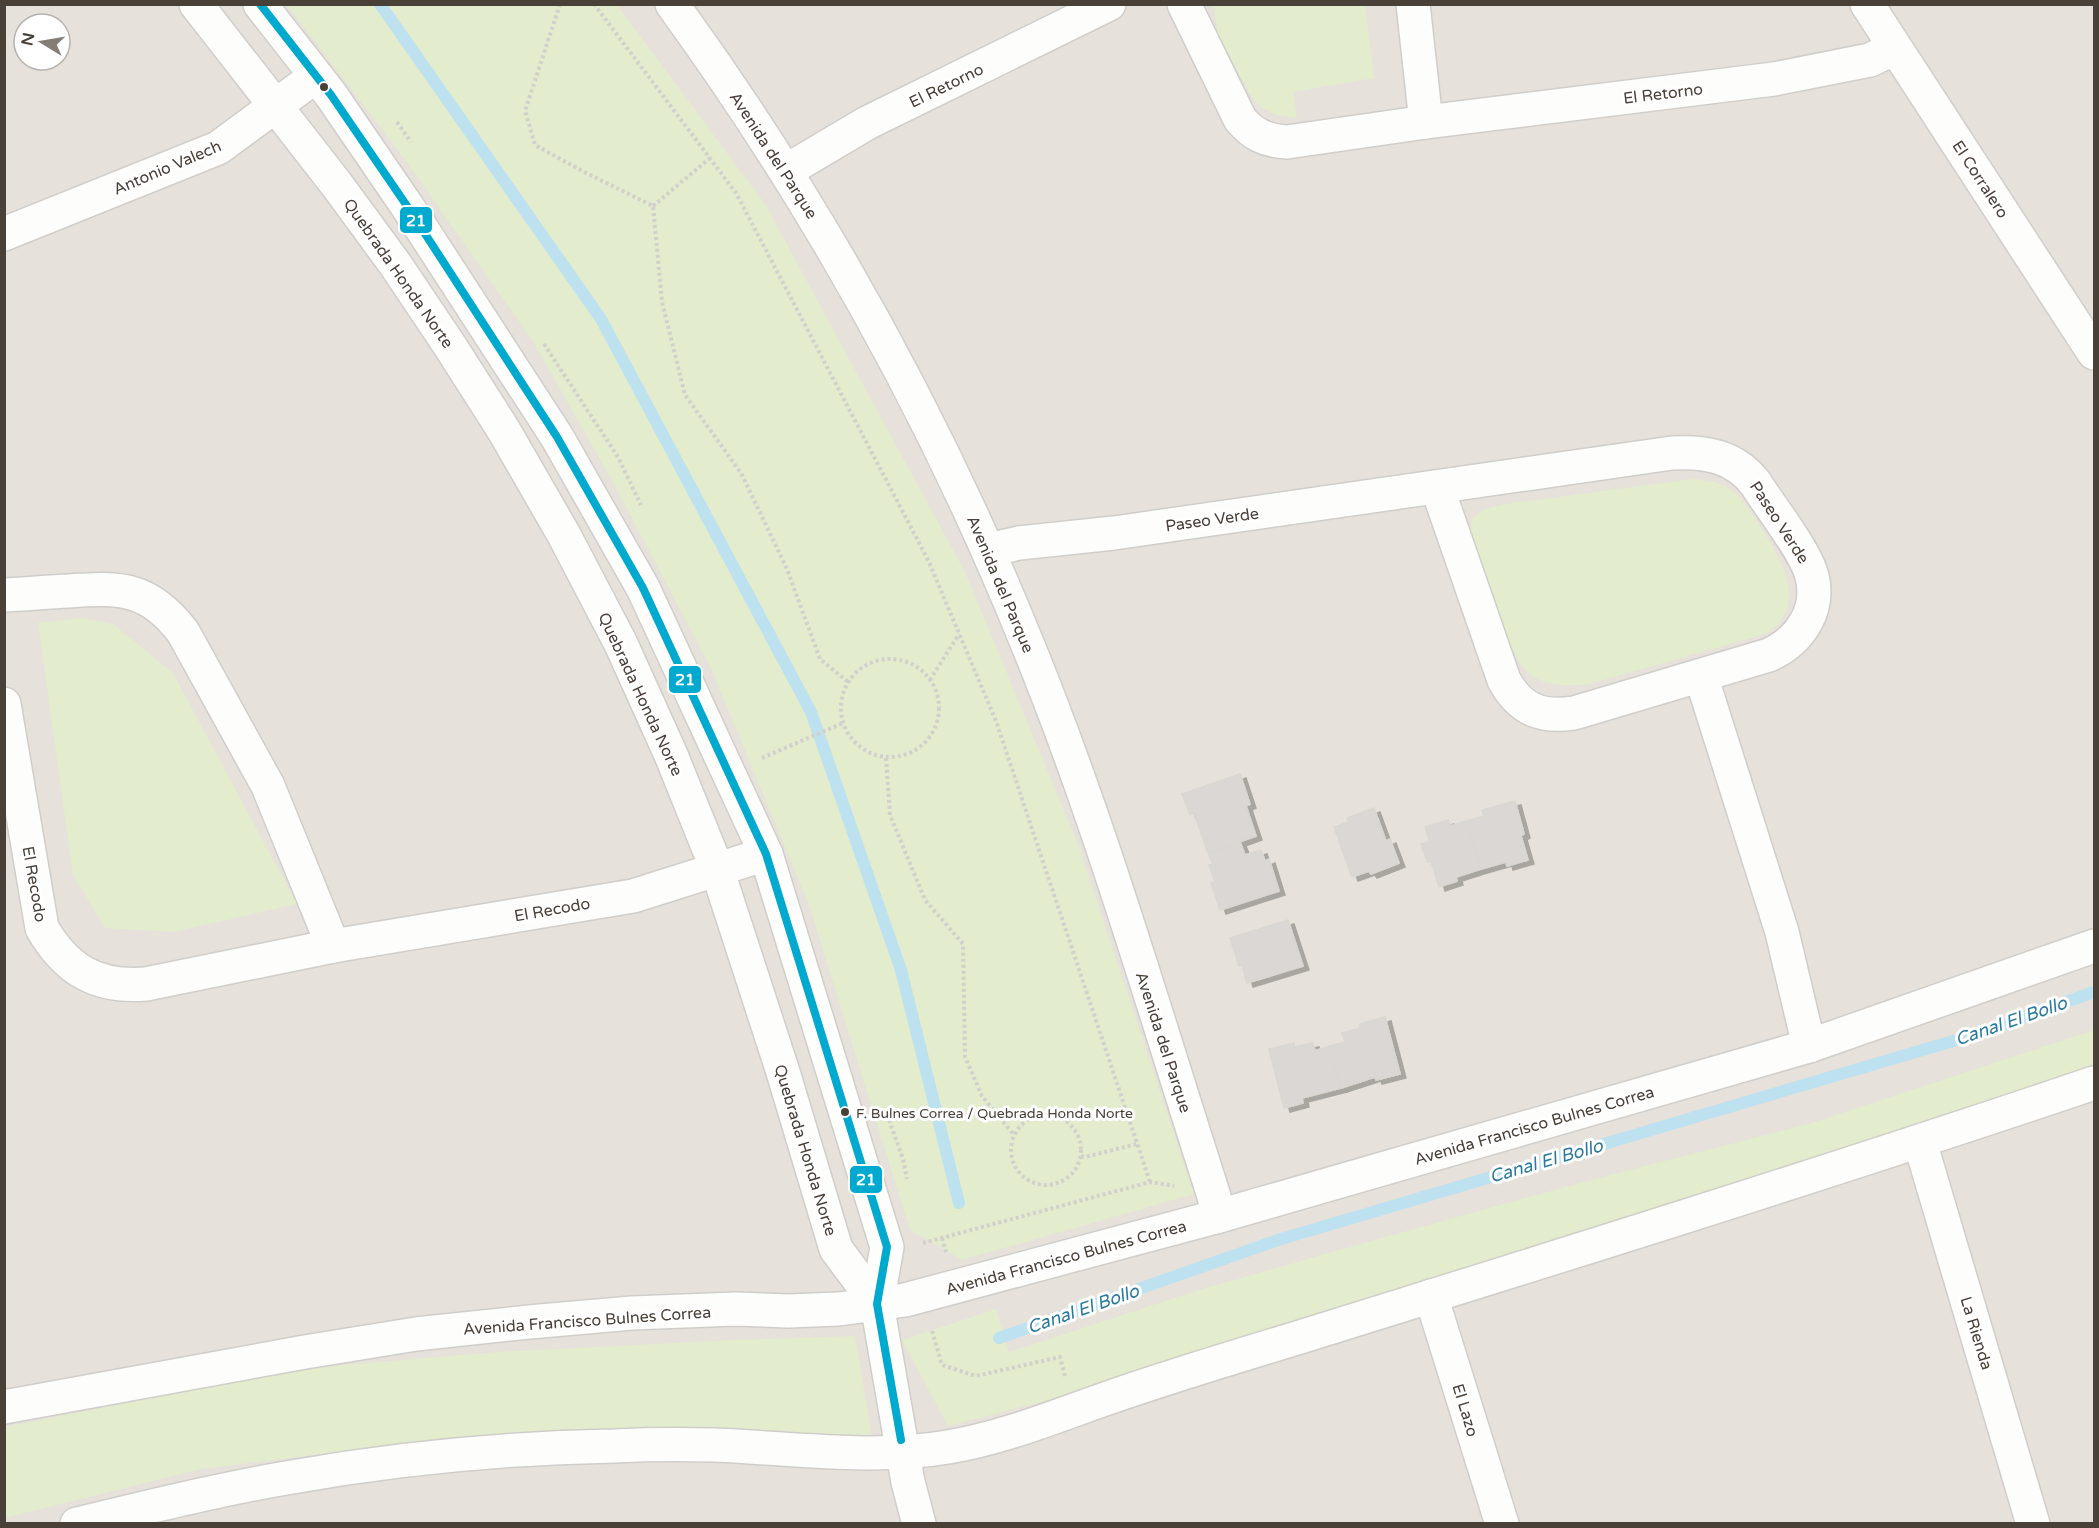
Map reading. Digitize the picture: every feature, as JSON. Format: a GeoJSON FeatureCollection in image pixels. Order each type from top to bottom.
{"type":"FeatureCollection","features":[{"type":"Feature","properties":{"kind":"street","name":"Quebrada Honda Norte"},"geometry":{"type":"LineString","coordinates":[[196,4],[337,185],[395,264],[503,429],[564,535],[621,644],[671,755],[717,869],[783,1072],[836,1249],[877,1304]]}},
{"type":"Feature","properties":{"kind":"street"},"geometry":{"type":"LineString","coordinates":[[260,4],[331,95],[407,206],[557,437],[643,588],[766,854],[887,1247],[877,1304],[903,1453],[919,1524]]}},
{"type":"Feature","properties":{"kind":"street","name":"Avenida del Parque"},"geometry":{"type":"LineString","coordinates":[[672,4],[714,62],[786,171],[849,276],[908,384],[988,550],[1064,738],[1216,1205]]}},
{"type":"Feature","properties":{"kind":"street","name":"El Retorno"},"geometry":{"type":"LineString","coordinates":[[786,171],[867,123],[1109,4]]}},
{"type":"Feature","properties":{"kind":"street","name":"El Retorno"},"geometry":{"type":"LineString","coordinates":[[1184,4],[1234,110],[1245,126],[1267,139],[1287,142],[1426,122],[1774,79],[1870,60],[1895,48]]}},
{"type":"Feature","properties":{"kind":"street"},"geometry":{"type":"LineString","coordinates":[[1413,4],[1426,122]]}},
{"type":"Feature","properties":{"kind":"street","name":"El Corralero"},"geometry":{"type":"LineString","coordinates":[[1867,4],[2094,353]]}},
{"type":"Feature","properties":{"kind":"street","name":"Antonio Valech"},"geometry":{"type":"LineString","coordinates":[[4,234],[218,148],[316,76]]}},
{"type":"Feature","properties":{"kind":"street","name":"Paseo Verde"},"geometry":{"type":"LineString","coordinates":[[988,550],[1018,543],[1114,533],[1437,487],[1685,452],[1709,454],[1729,461],[1748,473],[1808,565],[1813,583],[1813,603],[1799,635],[1783,649],[1769,655],[1568,714],[1551,715],[1531,709],[1522,704],[1509,690],[1504,680],[1437,487]]}},
{"type":"Feature","properties":{"kind":"street"},"geometry":{"type":"LineString","coordinates":[[4,595],[102,588],[122,590],[142,596],[171,618],[183,632],[268,786],[333,946]]}},
{"type":"Feature","properties":{"kind":"street"},"geometry":{"type":"LineString","coordinates":[[1701,676],[1782,932],[1809,1046]]}},
{"type":"Feature","properties":{"kind":"street","name":"El Recodo"},"geometry":{"type":"LineString","coordinates":[[4,704],[42,928],[53,948],[69,964],[88,976],[110,983],[128,986],[146,984],[333,946],[633,896],[766,854]]}},
{"type":"Feature","properties":{"kind":"street","name":"Avenida Francisco Bulnes Correa"},"geometry":{"type":"LineString","coordinates":[[4,1407],[305,1352],[428,1333],[632,1313],[736,1309],[808,1310],[905,1300],[958,1287],[1216,1205],[1809,1046],[2094,946]]}},
{"type":"Feature","properties":{"kind":"street"},"geometry":{"type":"LineString","coordinates":[[77,1524],[291,1477],[462,1454],[556,1447],[651,1445],[745,1447],[839,1453],[903,1453],[947,1448],[990,1438],[1174,1376],[1920,1142],[2094,1083]]}},
{"type":"Feature","properties":{"kind":"street","name":"La Rienda"},"geometry":{"type":"LineString","coordinates":[[1920,1142],[2033,1524]]}},
{"type":"Feature","properties":{"kind":"street","name":"El Lazo"},"geometry":{"type":"LineString","coordinates":[[1431,1296],[1502,1524]]}},
{"type":"Feature","properties":{"kind":"path"},"geometry":{"type":"LineString","coordinates":[[560,4],[525,111],[535,145],[653,206]]}},
{"type":"Feature","properties":{"kind":"path"},"geometry":{"type":"LineString","coordinates":[[594,4],[736,193],[928,560],[996,721],[1150,1182]]}},
{"type":"Feature","properties":{"kind":"path"},"geometry":{"type":"LineString","coordinates":[[653,206],[710,158]]}},
{"type":"Feature","properties":{"kind":"path"},"geometry":{"type":"LineString","coordinates":[[653,206],[662,302],[685,394],[741,473],[787,569],[820,659],[848,682]]}},
{"type":"Feature","properties":{"kind":"path"},"geometry":{"type":"LineString","coordinates":[[930,680],[960,634]]}},
{"type":"Feature","properties":{"kind":"path"},"geometry":{"type":"LineString","coordinates":[[886,658],[908,662],[922,671],[930,680],[937,696],[939,716],[933,733],[916,750],[886,758],[868,752],[854,743],[843,723],[840,706],[848,682],[860,669],[886,658]]}},
{"type":"Feature","properties":{"kind":"path"},"geometry":{"type":"LineString","coordinates":[[762,758],[843,723]]}},
{"type":"Feature","properties":{"kind":"path"},"geometry":{"type":"LineString","coordinates":[[886,758],[891,815],[925,900],[963,944],[965,1057],[982,1096],[1014,1135]]}},
{"type":"Feature","properties":{"kind":"path"},"geometry":{"type":"LineString","coordinates":[[1040,1115],[1062,1118],[1072,1125],[1078,1134],[1081,1156],[1077,1168],[1064,1180],[1047,1186],[1024,1179],[1011,1158],[1014,1135],[1020,1125],[1040,1115]]}},
{"type":"Feature","properties":{"kind":"path"},"geometry":{"type":"LineString","coordinates":[[1081,1156],[1085,1157],[1137,1144]]}},
{"type":"Feature","properties":{"kind":"path"},"geometry":{"type":"LineString","coordinates":[[887,1247],[922,1244],[1150,1182],[1216,1205]]}},
{"type":"Feature","properties":{"kind":"path"},"geometry":{"type":"LineString","coordinates":[[942,1238],[958,1287]]}},
{"type":"Feature","properties":{"kind":"path"},"geometry":{"type":"LineString","coordinates":[[928,1320],[942,1365],[976,1376],[1060,1357],[1072,1410]]}},
{"type":"Feature","properties":{"kind":"shaded area"},"geometry":{"type":"Polygon","coordinates":[[[5,5],[2094,5],[2094,1523],[5,1523],[5,5]]]}},
{"type":"Feature","properties":{"kind":"green space"},"geometry":{"type":"Polygon","coordinates":[[[287,5],[617,5],[765,204],[965,572],[1077,842],[1194,1194],[962,1260],[910,1230],[809,905],[711,668],[615,486],[534,343],[404,158],[287,5]]]}},
{"type":"Feature","properties":{"kind":"green space"},"geometry":{"type":"Polygon","coordinates":[[[1213,5],[1365,5],[1374,78],[1293,92],[1297,118],[1276,115],[1260,107],[1250,94],[1218,34],[1213,5]]]}},
{"type":"Feature","properties":{"kind":"green space"},"geometry":{"type":"Polygon","coordinates":[[[1692,479],[1708,481],[1729,488],[1740,498],[1768,539],[1783,567],[1789,596],[1787,610],[1779,623],[1766,634],[1589,684],[1551,683],[1538,679],[1528,672],[1512,649],[1499,615],[1473,541],[1471,524],[1473,518],[1482,511],[1505,504],[1692,479]]]}},
{"type":"Feature","properties":{"kind":"green space"},"geometry":{"type":"Polygon","coordinates":[[[81,618],[113,624],[173,673],[297,904],[174,932],[105,928],[73,875],[38,623],[81,618]]]}},
{"type":"Feature","properties":{"kind":"green space"},"geometry":{"type":"Polygon","coordinates":[[[2094,1030],[2094,1077],[1095,1388],[948,1426],[902,1340],[996,1309],[1009,1352],[1196,1291],[1357,1245],[1572,1185],[1812,1123],[2094,1030]]]}},
{"type":"Feature","properties":{"kind":"green space"},"geometry":{"type":"Polygon","coordinates":[[[855,1336],[872,1437],[681,1434],[452,1438],[201,1469],[5,1518],[4,1427],[307,1368],[497,1352],[855,1336]]]}},
{"type":"Feature","properties":{"kind":"building"},"geometry":{"type":"Polygon","coordinates":[[[1240,774],[1250,804],[1246,806],[1256,836],[1208,853],[1194,813],[1190,815],[1182,794],[1240,774]]]}},
{"type":"Feature","properties":{"kind":"building"},"geometry":{"type":"Polygon","coordinates":[[[1515,801],[1528,860],[1507,866],[1506,862],[1481,869],[1467,821],[1484,816],[1482,810],[1515,801]]]}},
{"type":"Feature","properties":{"kind":"building"},"geometry":{"type":"Polygon","coordinates":[[[1374,808],[1386,841],[1390,839],[1399,863],[1371,874],[1369,871],[1352,877],[1334,827],[1349,822],[1347,818],[1374,808]]]}},
{"type":"Feature","properties":{"kind":"building"},"geometry":{"type":"Polygon","coordinates":[[[1448,820],[1450,826],[1467,821],[1481,869],[1456,877],[1457,881],[1439,887],[1431,861],[1427,862],[1421,844],[1430,842],[1425,827],[1448,820]]]}},
{"type":"Feature","properties":{"kind":"building"},"geometry":{"type":"Polygon","coordinates":[[[1240,842],[1245,855],[1261,850],[1265,861],[1269,859],[1279,891],[1220,910],[1211,883],[1215,882],[1209,865],[1213,864],[1208,853],[1240,842]]]}},
{"type":"Feature","properties":{"kind":"building"},"geometry":{"type":"Polygon","coordinates":[[[1288,920],[1303,966],[1247,983],[1230,938],[1288,920]]]}},
{"type":"Feature","properties":{"kind":"building"},"geometry":{"type":"Polygon","coordinates":[[[1385,1017],[1400,1074],[1376,1080],[1375,1077],[1341,1088],[1329,1046],[1345,1042],[1342,1033],[1360,1028],[1360,1024],[1385,1017]]]}},
{"type":"Feature","properties":{"kind":"building"},"geometry":{"type":"Polygon","coordinates":[[[1294,1043],[1295,1047],[1313,1043],[1315,1051],[1329,1046],[1341,1088],[1302,1098],[1303,1103],[1284,1108],[1269,1049],[1294,1043]]]}},
{"type":"Feature","properties":{"kind":"waterway"},"geometry":{"type":"LineString","coordinates":[[380,4],[601,319],[811,712],[901,970],[959,1203]]}},
{"type":"Feature","properties":{"kind":"waterway","name":"Canal El Bollo"},"geometry":{"type":"LineString","coordinates":[[999,1338],[1281,1239],[1977,1034],[2094,992]]}},
{"type":"Feature","properties":{"kind":"transit line","name":"21"},"geometry":{"type":"LineString","coordinates":[[260,4],[331,95],[407,206],[557,437],[643,588],[766,854],[887,1247],[877,1304],[901,1440]]}},
{"type":"Feature","properties":{"kind":"place","name":"F. Bulnes Correa / Quebrada Honda Norte"},"geometry":{"type":"Point","coordinates":[845,1112]}}]}
